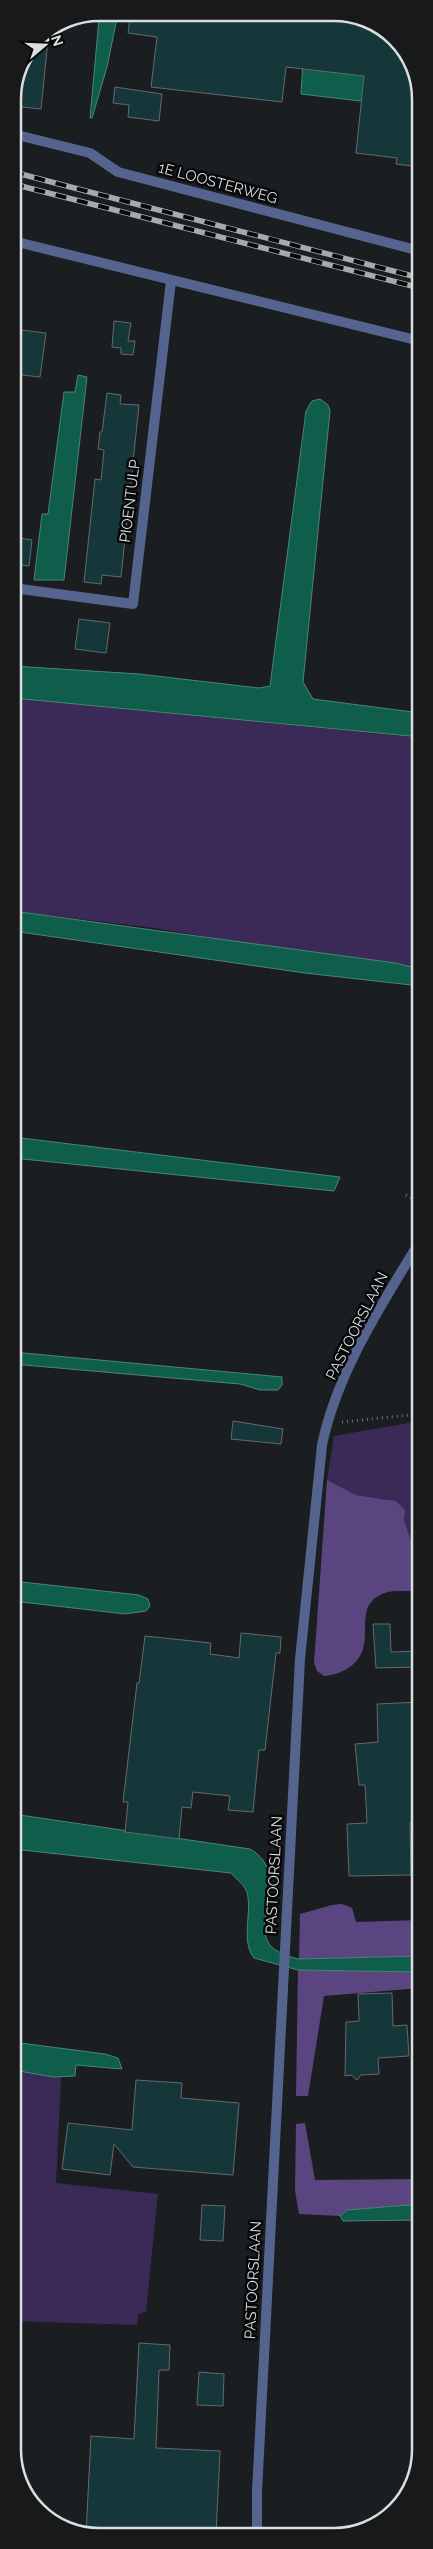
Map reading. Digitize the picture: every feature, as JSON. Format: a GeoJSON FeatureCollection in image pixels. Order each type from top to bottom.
{"type":"FeatureCollection","features":[{"type":"Feature","properties":{"kind":"street","name":"1E LOOSTERWEG"},"geometry":{"type":"LineString","coordinates":[[21,136],[90,153],[118,172],[412,249]]}},
{"type":"Feature","properties":{"kind":"street"},"geometry":{"type":"LineString","coordinates":[[21,243],[412,339]]}},
{"type":"Feature","properties":{"kind":"street","name":"PIOENTULP"},"geometry":{"type":"LineString","coordinates":[[21,589],[133,604],[171,281]]}},
{"type":"Feature","properties":{"kind":"street","name":"PASTOORSLAAN"},"geometry":{"type":"LineString","coordinates":[[257,2528],[257,2492],[300,1659],[322,1445],[327,1423],[354,1356],[412,1255]]}},
{"type":"Feature","properties":{"kind":"path"},"geometry":{"type":"LineString","coordinates":[[406,1195],[412,1198]]}},
{"type":"Feature","properties":{"kind":"path"},"geometry":{"type":"LineString","coordinates":[[327,1423],[412,1415]]}},
{"type":"Feature","properties":{"kind":"shaded area"},"geometry":{"type":"Polygon","coordinates":[[[99,21],[116,21],[107,67],[92,118],[90,118],[99,21]]]}},
{"type":"Feature","properties":{"kind":"shaded area"},"geometry":{"type":"Polygon","coordinates":[[[303,63],[408,76],[412,94],[412,107],[301,94],[303,63]]]}},
{"type":"Feature","properties":{"kind":"shaded area"},"geometry":{"type":"Polygon","coordinates":[[[78,375],[87,377],[64,580],[34,580],[42,514],[48,514],[64,392],[75,392],[78,375]]]}},
{"type":"Feature","properties":{"kind":"shaded area"},"geometry":{"type":"Polygon","coordinates":[[[320,399],[328,405],[330,411],[303,682],[313,699],[412,712],[412,736],[21,699],[21,667],[139,674],[259,688],[270,686],[306,411],[312,401],[320,399]]]}},
{"type":"Feature","properties":{"kind":"shaded area"},"geometry":{"type":"Polygon","coordinates":[[[21,699],[412,737],[412,967],[395,963],[260,946],[155,928],[21,912],[21,699]]]}},
{"type":"Feature","properties":{"kind":"shaded area"},"geometry":{"type":"Polygon","coordinates":[[[21,912],[395,963],[412,967],[412,985],[305,973],[21,932],[21,912]]]}},
{"type":"Feature","properties":{"kind":"shaded area"},"geometry":{"type":"Polygon","coordinates":[[[21,1138],[340,1177],[334,1191],[21,1159],[21,1138]]]}},
{"type":"Feature","properties":{"kind":"shaded area"},"geometry":{"type":"Polygon","coordinates":[[[21,1353],[282,1377],[282,1385],[278,1390],[260,1390],[240,1384],[21,1365],[21,1353]]]}},
{"type":"Feature","properties":{"kind":"shaded area"},"geometry":{"type":"Polygon","coordinates":[[[412,1423],[412,1544],[404,1520],[386,1499],[356,1495],[327,1480],[334,1436],[412,1423]]]}},
{"type":"Feature","properties":{"kind":"shaded area"},"geometry":{"type":"Polygon","coordinates":[[[327,1480],[356,1495],[396,1501],[405,1510],[404,1520],[412,1544],[412,1591],[382,1594],[369,1605],[365,1619],[365,1642],[361,1655],[353,1665],[342,1672],[324,1676],[317,1671],[314,1663],[327,1480]]]}},
{"type":"Feature","properties":{"kind":"shaded area"},"geometry":{"type":"Polygon","coordinates":[[[21,1582],[139,1595],[148,1599],[150,1606],[146,1611],[125,1614],[21,1602],[21,1582]]]}},
{"type":"Feature","properties":{"kind":"shaded area"},"geometry":{"type":"Polygon","coordinates":[[[21,1815],[250,1849],[263,1860],[268,1872],[270,1886],[265,1928],[267,1939],[274,1949],[299,1959],[412,1956],[412,1972],[298,1970],[254,1958],[250,1950],[247,1932],[248,1895],[244,1886],[231,1873],[21,1850],[21,1815]]]}},
{"type":"Feature","properties":{"kind":"shaded area"},"geometry":{"type":"Polygon","coordinates":[[[342,1904],[352,1908],[356,1922],[412,1920],[412,1956],[299,1959],[300,1914],[342,1904]]]}},
{"type":"Feature","properties":{"kind":"shaded area"},"geometry":{"type":"Polygon","coordinates":[[[298,1970],[412,1972],[412,1989],[324,1996],[308,2096],[296,2096],[298,1970]]]}},
{"type":"Feature","properties":{"kind":"shaded area"},"geometry":{"type":"Polygon","coordinates":[[[21,2043],[105,2054],[118,2058],[122,2069],[76,2065],[75,2076],[54,2077],[21,2071],[21,2043]]]}},
{"type":"Feature","properties":{"kind":"shaded area"},"geometry":{"type":"Polygon","coordinates":[[[21,2071],[61,2076],[56,2183],[158,2194],[146,2312],[138,2314],[137,2325],[21,2321],[21,2071]]]}},
{"type":"Feature","properties":{"kind":"shaded area"},"geometry":{"type":"Polygon","coordinates":[[[305,2123],[315,2180],[412,2179],[412,2205],[347,2210],[340,2216],[299,2214],[295,2191],[296,2124],[305,2123]]]}},
{"type":"Feature","properties":{"kind":"shaded area"},"geometry":{"type":"Polygon","coordinates":[[[412,2205],[412,2220],[343,2221],[340,2216],[347,2210],[412,2205]]]}},
{"type":"Feature","properties":{"kind":"building"},"geometry":{"type":"Polygon","coordinates":[[[130,21],[334,21],[364,27],[392,48],[406,69],[412,94],[412,166],[396,164],[397,158],[356,153],[364,76],[286,67],[282,102],[151,87],[157,37],[128,33],[130,21]]]}},
{"type":"Feature","properties":{"kind":"building"},"geometry":{"type":"Polygon","coordinates":[[[48,41],[41,109],[21,107],[21,99],[27,69],[34,56],[48,41]]]}},
{"type":"Feature","properties":{"kind":"building"},"geometry":{"type":"Polygon","coordinates":[[[115,87],[162,94],[159,121],[128,117],[129,105],[113,103],[115,87]]]}},
{"type":"Feature","properties":{"kind":"building"},"geometry":{"type":"Polygon","coordinates":[[[114,321],[131,323],[128,341],[135,341],[133,355],[121,354],[121,348],[112,347],[114,321]]]}},
{"type":"Feature","properties":{"kind":"building"},"geometry":{"type":"Polygon","coordinates":[[[21,330],[46,333],[40,377],[21,375],[21,330]]]}},
{"type":"Feature","properties":{"kind":"building"},"geometry":{"type":"Polygon","coordinates":[[[107,393],[121,395],[120,404],[139,405],[121,577],[102,575],[101,584],[84,582],[95,479],[101,480],[104,450],[98,449],[107,393]]]}},
{"type":"Feature","properties":{"kind":"building"},"geometry":{"type":"Polygon","coordinates":[[[21,538],[32,540],[29,566],[21,565],[21,538]]]}},
{"type":"Feature","properties":{"kind":"building"},"geometry":{"type":"Polygon","coordinates":[[[79,619],[110,623],[106,653],[75,649],[79,619]]]}},
{"type":"Feature","properties":{"kind":"building"},"geometry":{"type":"Polygon","coordinates":[[[233,1421],[283,1429],[281,1444],[231,1439],[233,1421]]]}},
{"type":"Feature","properties":{"kind":"building"},"geometry":{"type":"Polygon","coordinates":[[[373,1624],[390,1624],[391,1652],[412,1651],[412,1667],[376,1668],[373,1624]]]}},
{"type":"Feature","properties":{"kind":"building"},"geometry":{"type":"Polygon","coordinates":[[[241,1633],[281,1637],[280,1653],[276,1653],[265,1750],[259,1750],[253,1812],[228,1810],[230,1796],[193,1792],[191,1808],[182,1807],[179,1839],[125,1832],[128,1802],[123,1802],[137,1683],[139,1683],[145,1636],[211,1643],[210,1654],[239,1658],[241,1633]]]}},
{"type":"Feature","properties":{"kind":"building"},"geometry":{"type":"Polygon","coordinates":[[[412,1702],[411,1875],[349,1876],[347,1824],[367,1823],[365,1785],[359,1785],[355,1744],[378,1742],[377,1704],[412,1702]]]}},
{"type":"Feature","properties":{"kind":"building"},"geometry":{"type":"Polygon","coordinates":[[[392,1993],[393,2026],[407,2025],[409,2056],[378,2058],[379,2074],[361,2075],[357,2080],[351,2075],[345,2076],[346,2022],[359,2021],[358,1994],[392,1993]]]}},
{"type":"Feature","properties":{"kind":"building"},"geometry":{"type":"Polygon","coordinates":[[[136,2080],[182,2083],[181,2098],[239,2103],[233,2175],[133,2167],[114,2144],[110,2175],[62,2169],[68,2123],[132,2130],[136,2080]]]}},
{"type":"Feature","properties":{"kind":"building"},"geometry":{"type":"Polygon","coordinates":[[[202,2205],[225,2206],[223,2241],[200,2240],[202,2205]]]}},
{"type":"Feature","properties":{"kind":"building"},"geometry":{"type":"Polygon","coordinates":[[[139,2343],[170,2345],[169,2370],[159,2370],[156,2448],[220,2451],[216,2528],[99,2528],[86,2526],[91,2436],[134,2439],[139,2343]]]}},
{"type":"Feature","properties":{"kind":"building"},"geometry":{"type":"Polygon","coordinates":[[[199,2372],[224,2374],[223,2406],[197,2405],[199,2372]]]}},
{"type":"Feature","properties":{"kind":"railway"},"geometry":{"type":"LineString","coordinates":[[21,174],[412,276]]}},
{"type":"Feature","properties":{"kind":"railway"},"geometry":{"type":"LineString","coordinates":[[21,186],[412,286]]}}]}
